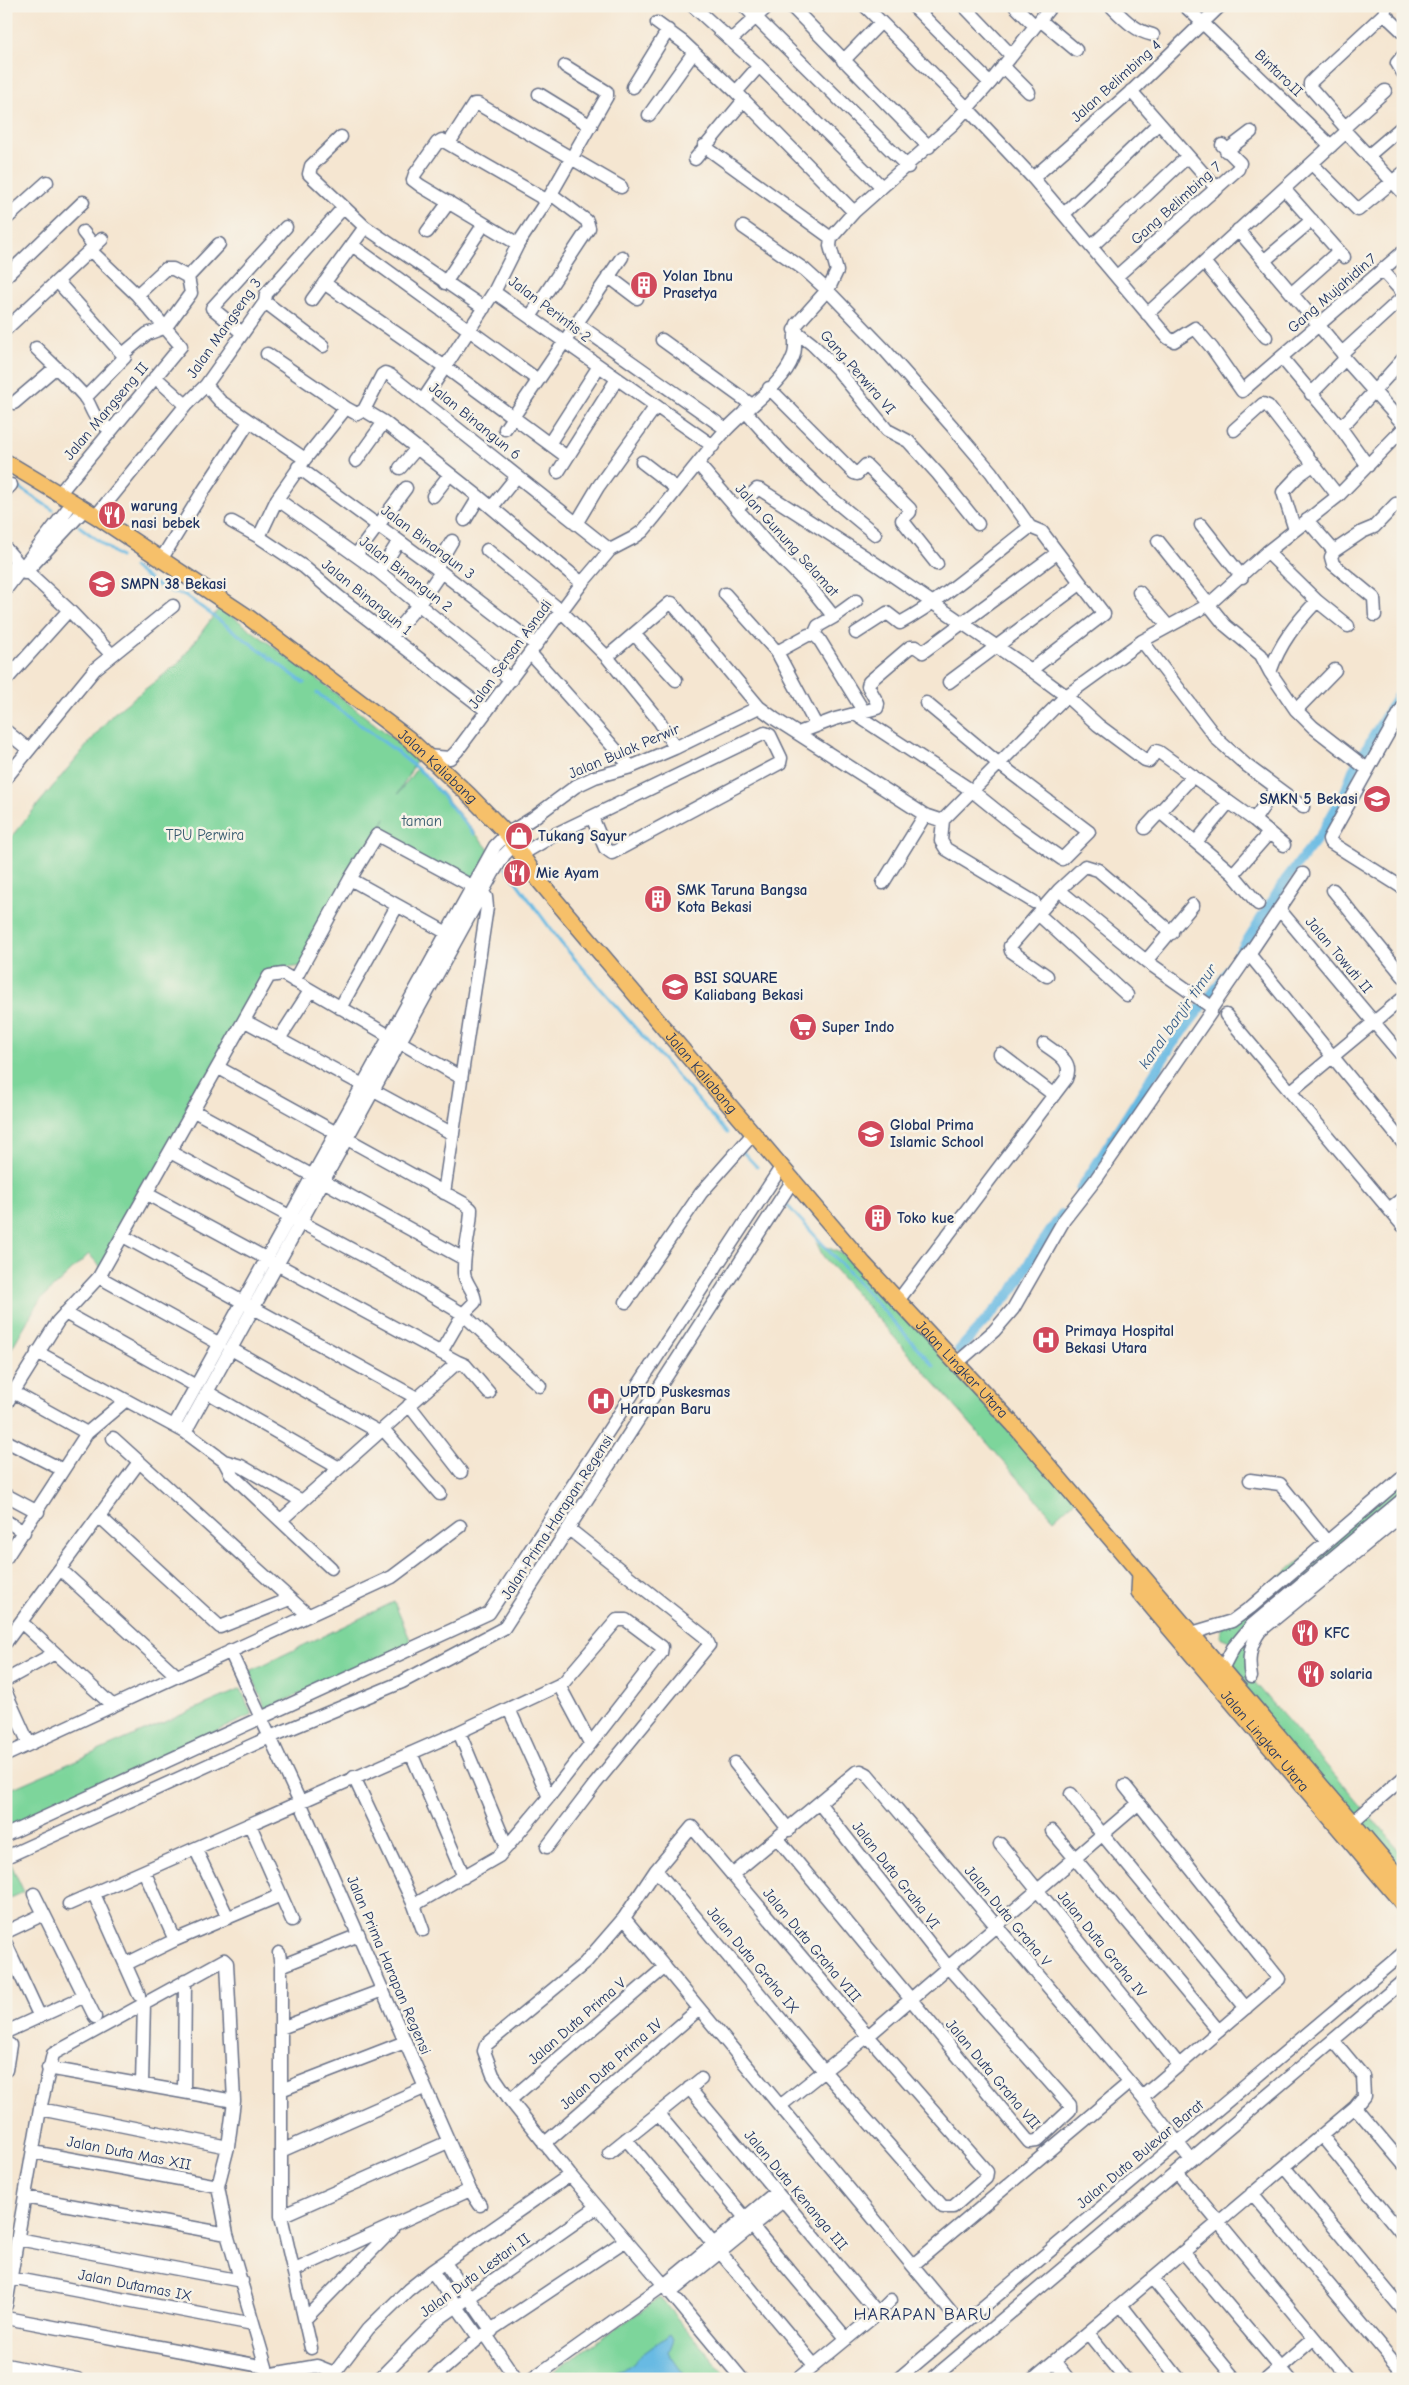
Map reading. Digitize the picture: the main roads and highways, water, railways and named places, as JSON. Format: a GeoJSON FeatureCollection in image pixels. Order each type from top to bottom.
{"type":"FeatureCollection","features":[{"type":"Feature","properties":{"kind":"main road","name":"Jalan Kaliabang"},"geometry":{"type":"LineString","coordinates":[[6,462],[59,494],[75,515],[162,558],[248,617],[408,739],[468,794],[515,844],[540,882],[750,1137],[782,1166]]}},
{"type":"Feature","properties":{"kind":"main road","name":"Jalan Lingkar Utara"},"geometry":{"type":"LineString","coordinates":[[782,1166],[787,1190],[933,1338],[1013,1424],[1403,1882]]}},
{"type":"Feature","properties":{"kind":"main road","name":"Jalan Lingkar Utara"},"geometry":{"type":"LineString","coordinates":[[1140,1573],[1139,1592],[1403,1904]]}},
{"type":"Feature","properties":{"kind":"water"},"geometry":{"type":"Polygon","coordinates":[[[670,2334],[673,2339],[668,2352],[687,2379],[608,2379],[617,2371],[632,2365],[640,2356],[670,2334]]]}},
{"type":"Feature","properties":{"kind":"waterway"},"geometry":{"type":"LineString","coordinates":[[6,479],[53,510]]}},
{"type":"Feature","properties":{"kind":"waterway"},"geometry":{"type":"LineString","coordinates":[[79,526],[120,557]]}},
{"type":"Feature","properties":{"kind":"waterway"},"geometry":{"type":"LineString","coordinates":[[133,567],[163,588],[185,595],[304,683]]}},
{"type":"Feature","properties":{"kind":"waterway","name":"kanal banjir timur"},"geometry":{"type":"LineString","coordinates":[[1080,1190],[1172,1045],[1221,982],[1286,879],[1321,834],[1345,792],[1353,770],[1403,687]]}},
{"type":"Feature","properties":{"kind":"waterway"},"geometry":{"type":"LineString","coordinates":[[317,693],[392,748],[425,775],[474,834]]}},
{"type":"Feature","properties":{"kind":"waterway"},"geometry":{"type":"LineString","coordinates":[[506,868],[561,943],[727,1133]]}},
{"type":"Feature","properties":{"kind":"waterway"},"geometry":{"type":"LineString","coordinates":[[742,1151],[757,1167]]}},
{"type":"Feature","properties":{"kind":"waterway"},"geometry":{"type":"LineString","coordinates":[[787,1205],[934,1366]]}},
{"type":"Feature","properties":{"kind":"waterway","name":"kanal banjir timur"},"geometry":{"type":"LineString","coordinates":[[959,1350],[1014,1289],[1031,1259],[1062,1214]]}},
{"type":"Feature","properties":{"kind":"place","name":"Yolan Ibnu Prasetya"},"geometry":{"type":"Point","coordinates":[644,285]}},
{"type":"Feature","properties":{"kind":"place","name":"warung nasi bebek"},"geometry":{"type":"Point","coordinates":[112,515]}},
{"type":"Feature","properties":{"kind":"place","name":"SMPN 38 Bekasi"},"geometry":{"type":"Point","coordinates":[102,584]}},
{"type":"Feature","properties":{"kind":"place","name":"SMKN 5 Bekasi"},"geometry":{"type":"Point","coordinates":[1377,799]}},
{"type":"Feature","properties":{"kind":"place","name":"Tukang Sayur"},"geometry":{"type":"Point","coordinates":[519,836]}},
{"type":"Feature","properties":{"kind":"place","name":"Mie Ayam"},"geometry":{"type":"Point","coordinates":[517,873]}},
{"type":"Feature","properties":{"kind":"place","name":"SMK Taruna Bangsa Kota Bekasi"},"geometry":{"type":"Point","coordinates":[658,899]}},
{"type":"Feature","properties":{"kind":"place","name":"BSI SQUARE Kaliabang Bekasi"},"geometry":{"type":"Point","coordinates":[675,987]}},
{"type":"Feature","properties":{"kind":"place","name":"Super Indo"},"geometry":{"type":"Point","coordinates":[803,1027]}},
{"type":"Feature","properties":{"kind":"place","name":"Global Prima Islamic School"},"geometry":{"type":"Point","coordinates":[871,1134]}},
{"type":"Feature","properties":{"kind":"place","name":"Toko kue"},"geometry":{"type":"Point","coordinates":[878,1218]}},
{"type":"Feature","properties":{"kind":"place","name":"Primaya Hospital Bekasi Utara"},"geometry":{"type":"Point","coordinates":[1046,1340]}},
{"type":"Feature","properties":{"kind":"place","name":"UPTD Puskesmas Harapan Baru"},"geometry":{"type":"Point","coordinates":[601,1401]}},
{"type":"Feature","properties":{"kind":"place","name":"KFC"},"geometry":{"type":"Point","coordinates":[1305,1633]}},
{"type":"Feature","properties":{"kind":"place","name":"solaria"},"geometry":{"type":"Point","coordinates":[1311,1674]}},
{"type":"Feature","properties":{"kind":"district","name":"HARAPAN BARU"},"geometry":{"type":"Point","coordinates":[923,2314]}},
{"type":"Feature","properties":{"kind":"park label","name":"taman"},"geometry":{"type":"Point","coordinates":[422,821]}},
{"type":"Feature","properties":{"kind":"park label","name":"TPU Perwira"},"geometry":{"type":"Point","coordinates":[205,835]}}]}
